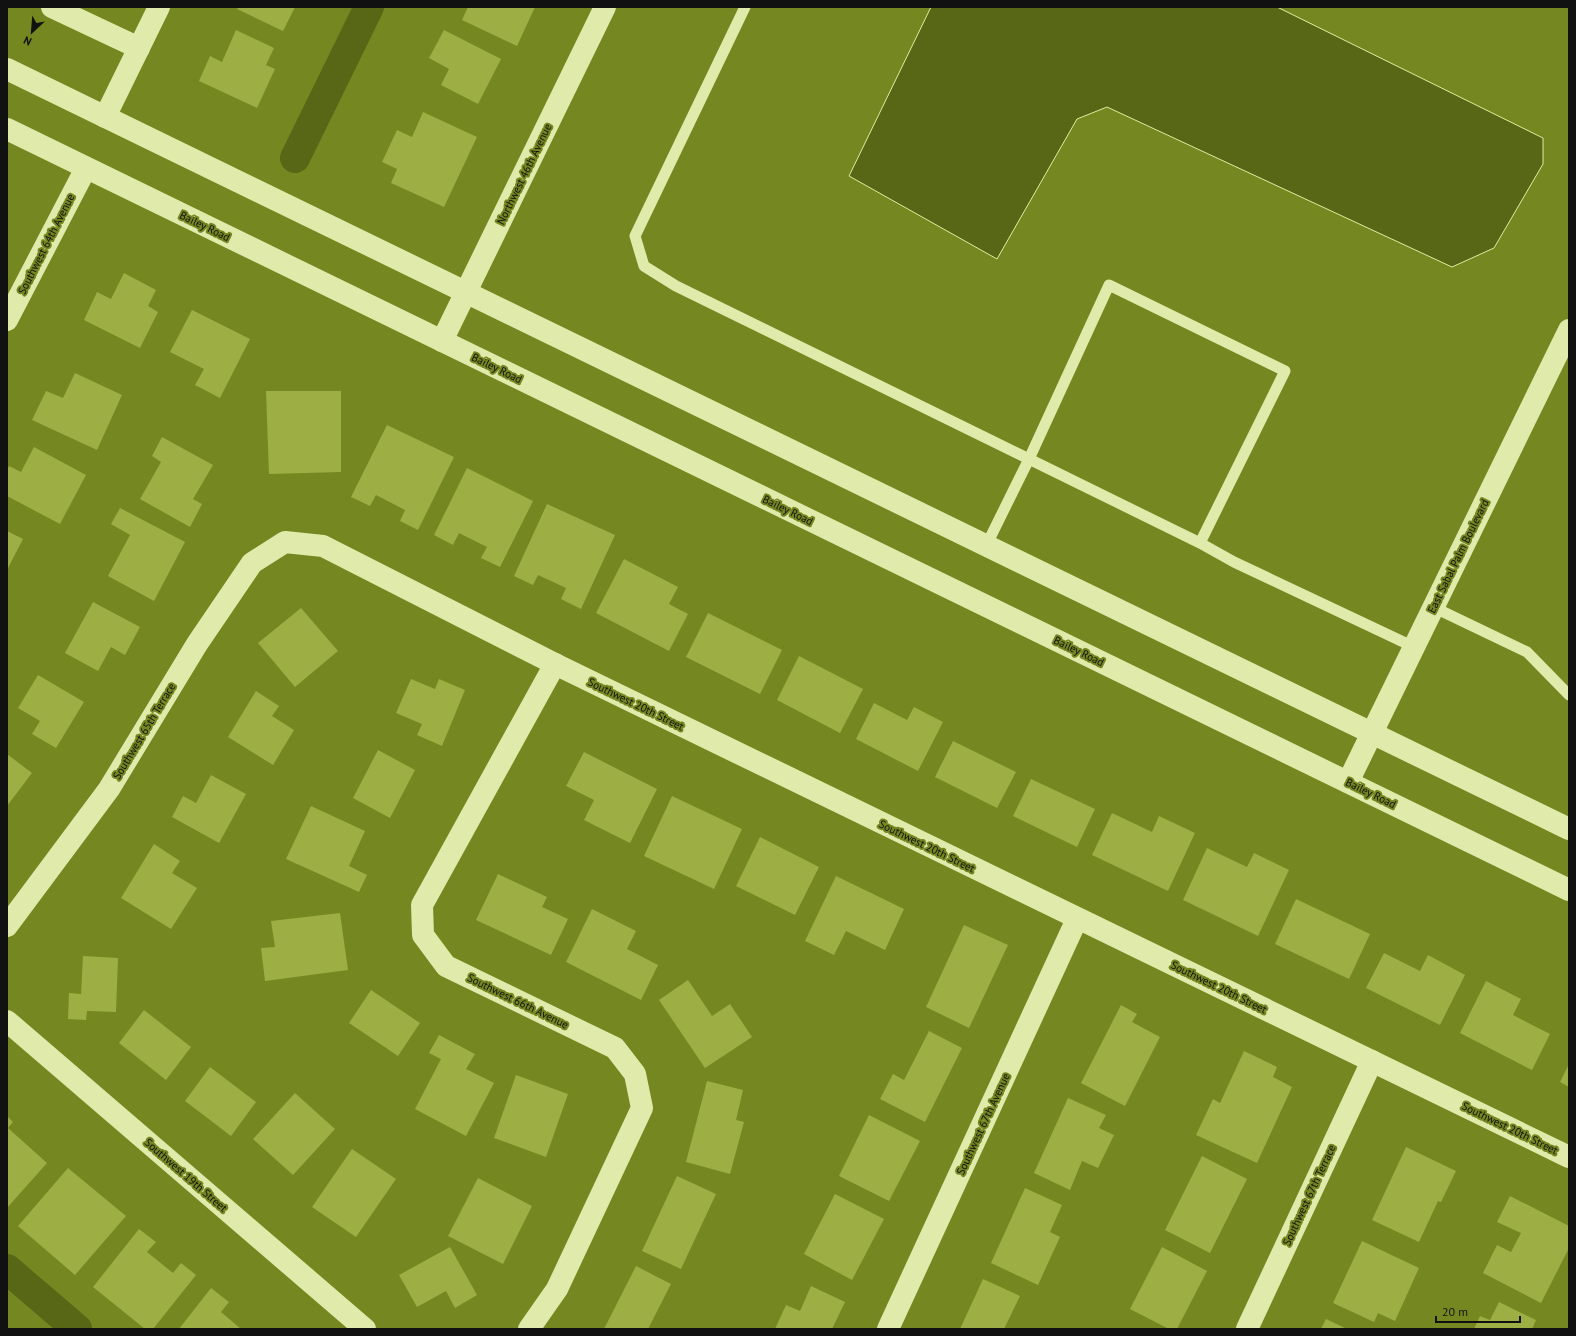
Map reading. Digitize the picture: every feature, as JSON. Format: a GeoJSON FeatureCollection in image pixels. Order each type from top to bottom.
{"type":"FeatureCollection","features":[{"type":"Feature","properties":{"kind":"street"},"geometry":{"type":"LineString","coordinates":[[52,7],[139,48]]}},
{"type":"Feature","properties":{"kind":"street"},"geometry":{"type":"LineString","coordinates":[[105,117],[159,7]]}},
{"type":"Feature","properties":{"kind":"street","name":"Northwest 46th Avenue"},"geometry":{"type":"LineString","coordinates":[[442,341],[605,7]]}},
{"type":"Feature","properties":{"kind":"street"},"geometry":{"type":"LineString","coordinates":[[7,69],[1569,829]]}},
{"type":"Feature","properties":{"kind":"street","name":"Bailey Road"},"geometry":{"type":"LineString","coordinates":[[7,129],[1569,890]]}},
{"type":"Feature","properties":{"kind":"street","name":"Southwest 64th Avenue"},"geometry":{"type":"LineString","coordinates":[[7,320],[86,168]]}},
{"type":"Feature","properties":{"kind":"street","name":"East Sabal Palm Boulevard"},"geometry":{"type":"LineString","coordinates":[[1348,782],[1569,330]]}},
{"type":"Feature","properties":{"kind":"street","name":"Southwest 20th Street"},"geometry":{"type":"LineString","coordinates":[[285,542],[323,546],[555,664],[1569,1157]]}},
{"type":"Feature","properties":{"kind":"street","name":"Southwest 65th Terrace"},"geometry":{"type":"LineString","coordinates":[[7,926],[109,789],[197,644],[252,563],[285,542]]}},
{"type":"Feature","properties":{"kind":"street","name":"Southwest 66th Avenue"},"geometry":{"type":"LineString","coordinates":[[530,1329],[557,1289],[642,1108],[635,1074],[616,1048],[446,966],[423,935],[422,905],[555,664]]}},
{"type":"Feature","properties":{"kind":"street","name":"Southwest 67th Avenue"},"geometry":{"type":"LineString","coordinates":[[888,1329],[1077,919]]}},
{"type":"Feature","properties":{"kind":"street","name":"Southwest 19th Street"},"geometry":{"type":"LineString","coordinates":[[7,1021],[365,1329]]}},
{"type":"Feature","properties":{"kind":"street","name":"Southwest 67th Terrace"},"geometry":{"type":"LineString","coordinates":[[1246,1329],[1372,1061]]}},
{"type":"Feature","properties":{"kind":"lane"},"geometry":{"type":"LineString","coordinates":[[745,7],[634,236],[644,266],[676,286],[1200,543],[1234,562],[1414,647]]}},
{"type":"Feature","properties":{"kind":"lane"},"geometry":{"type":"LineString","coordinates":[[986,546],[1029,459],[1109,285],[1285,371],[1200,543]]}},
{"type":"Feature","properties":{"kind":"lane"},"geometry":{"type":"LineString","coordinates":[[1433,607],[1526,652],[1569,695]]}},
{"type":"Feature","properties":{"kind":"shaded area"},"geometry":{"type":"Polygon","coordinates":[[[931,7],[1277,7],[1543,138],[1543,164],[1494,248],[1452,267],[1107,107],[1077,119],[997,259],[849,176],[931,7]]]}},
{"type":"Feature","properties":{"kind":"building"},"geometry":{"type":"Polygon","coordinates":[[[238,7],[295,7],[283,31],[237,9],[238,7]]]}},
{"type":"Feature","properties":{"kind":"building"},"geometry":{"type":"Polygon","coordinates":[[[468,7],[535,7],[517,46],[462,20],[468,7]]]}},
{"type":"Feature","properties":{"kind":"building"},"geometry":{"type":"Polygon","coordinates":[[[236,30],[274,48],[266,65],[275,69],[257,108],[199,81],[210,56],[222,62],[236,30]]]}},
{"type":"Feature","properties":{"kind":"building"},"geometry":{"type":"Polygon","coordinates":[[[444,30],[501,59],[478,104],[441,85],[449,69],[429,58],[444,30]]]}},
{"type":"Feature","properties":{"kind":"building"},"geometry":{"type":"Polygon","coordinates":[[[423,112],[477,137],[444,207],[391,183],[397,169],[382,162],[397,130],[412,137],[423,112]]]}},
{"type":"Feature","properties":{"kind":"building"},"geometry":{"type":"Polygon","coordinates":[[[124,273],[156,290],[148,306],[158,312],[140,348],[84,320],[97,292],[111,299],[124,273]]]}},
{"type":"Feature","properties":{"kind":"building"},"geometry":{"type":"Polygon","coordinates":[[[192,310],[250,339],[220,398],[195,385],[204,369],[170,352],[192,310]]]}},
{"type":"Feature","properties":{"kind":"building"},"geometry":{"type":"Polygon","coordinates":[[[75,373],[122,395],[97,450],[32,420],[46,391],[63,398],[75,373]]]}},
{"type":"Feature","properties":{"kind":"building"},"geometry":{"type":"Polygon","coordinates":[[[266,391],[341,391],[341,472],[269,474],[266,391]]]}},
{"type":"Feature","properties":{"kind":"building"},"geometry":{"type":"Polygon","coordinates":[[[387,425],[454,457],[418,530],[400,521],[405,510],[376,495],[370,506],[351,497],[387,425]]]}},
{"type":"Feature","properties":{"kind":"building"},"geometry":{"type":"Polygon","coordinates":[[[162,437],[213,465],[193,499],[202,504],[190,527],[140,499],[161,462],[152,456],[162,437]]]}},
{"type":"Feature","properties":{"kind":"building"},"geometry":{"type":"Polygon","coordinates":[[[34,447],[86,475],[60,524],[7,496],[7,470],[9,466],[21,472],[34,447]]]}},
{"type":"Feature","properties":{"kind":"building"},"geometry":{"type":"Polygon","coordinates":[[[467,468],[533,501],[500,567],[481,558],[487,547],[459,533],[453,545],[434,535],[467,468]]]}},
{"type":"Feature","properties":{"kind":"building"},"geometry":{"type":"Polygon","coordinates":[[[547,504],[615,535],[581,609],[561,599],[566,588],[538,575],[533,585],[514,576],[547,504]]]}},
{"type":"Feature","properties":{"kind":"building"},"geometry":{"type":"Polygon","coordinates":[[[120,508],[185,542],[154,601],[108,576],[130,535],[111,524],[120,508]]]}},
{"type":"Feature","properties":{"kind":"building"},"geometry":{"type":"Polygon","coordinates":[[[7,531],[23,539],[7,570],[7,531]]]}},
{"type":"Feature","properties":{"kind":"building"},"geometry":{"type":"Polygon","coordinates":[[[624,559],[678,587],[669,604],[688,614],[669,651],[596,613],[624,559]]]}},
{"type":"Feature","properties":{"kind":"building"},"geometry":{"type":"Polygon","coordinates":[[[93,602],[140,627],[125,655],[111,647],[98,671],[65,653],[93,602]]]}},
{"type":"Feature","properties":{"kind":"building"},"geometry":{"type":"Polygon","coordinates":[[[301,608],[338,651],[295,687],[258,643],[301,608]]]}},
{"type":"Feature","properties":{"kind":"building"},"geometry":{"type":"Polygon","coordinates":[[[708,613],[782,650],[760,694],[686,657],[708,613]]]}},
{"type":"Feature","properties":{"kind":"building"},"geometry":{"type":"Polygon","coordinates":[[[799,656],[863,689],[840,733],[777,700],[799,656]]]}},
{"type":"Feature","properties":{"kind":"building"},"geometry":{"type":"Polygon","coordinates":[[[38,675],[84,702],[56,748],[32,734],[40,721],[18,708],[38,675]]]}},
{"type":"Feature","properties":{"kind":"building"},"geometry":{"type":"Polygon","coordinates":[[[411,679],[435,689],[439,679],[465,690],[442,746],[417,735],[422,724],[396,713],[411,679]]]}},
{"type":"Feature","properties":{"kind":"building"},"geometry":{"type":"Polygon","coordinates":[[[256,691],[279,706],[272,716],[294,730],[273,765],[228,737],[256,691]]]}},
{"type":"Feature","properties":{"kind":"building"},"geometry":{"type":"Polygon","coordinates":[[[874,703],[907,720],[914,707],[943,722],[918,771],[856,739],[874,703]]]}},
{"type":"Feature","properties":{"kind":"building"},"geometry":{"type":"Polygon","coordinates":[[[953,741],[1016,772],[997,808],[935,777],[953,741]]]}},
{"type":"Feature","properties":{"kind":"building"},"geometry":{"type":"Polygon","coordinates":[[[378,750],[415,770],[390,818],[353,798],[378,750]]]}},
{"type":"Feature","properties":{"kind":"building"},"geometry":{"type":"Polygon","coordinates":[[[584,752],[657,789],[630,843],[584,820],[594,800],[566,786],[584,752]]]}},
{"type":"Feature","properties":{"kind":"building"},"geometry":{"type":"Polygon","coordinates":[[[7,754],[32,773],[7,806],[7,754]]]}},
{"type":"Feature","properties":{"kind":"building"},"geometry":{"type":"Polygon","coordinates":[[[211,775],[246,794],[219,843],[172,817],[183,796],[196,803],[211,775]]]}},
{"type":"Feature","properties":{"kind":"building"},"geometry":{"type":"Polygon","coordinates":[[[1031,779],[1095,809],[1077,847],[1013,816],[1031,779]]]}},
{"type":"Feature","properties":{"kind":"building"},"geometry":{"type":"Polygon","coordinates":[[[672,796],[742,829],[714,889],[644,856],[672,796]]]}},
{"type":"Feature","properties":{"kind":"building"},"geometry":{"type":"Polygon","coordinates":[[[311,806],[365,831],[349,866],[367,875],[359,892],[286,859],[311,806]]]}},
{"type":"Feature","properties":{"kind":"building"},"geometry":{"type":"Polygon","coordinates":[[[1112,813],[1152,832],[1159,816],[1195,833],[1168,891],[1092,855],[1112,813]]]}},
{"type":"Feature","properties":{"kind":"building"},"geometry":{"type":"Polygon","coordinates":[[[760,837],[819,867],[795,915],[736,886],[760,837]]]}},
{"type":"Feature","properties":{"kind":"building"},"geometry":{"type":"Polygon","coordinates":[[[154,844],[180,861],[172,873],[197,888],[171,929],[121,898],[154,844]]]}},
{"type":"Feature","properties":{"kind":"building"},"geometry":{"type":"Polygon","coordinates":[[[1207,848],[1247,867],[1254,853],[1289,870],[1258,936],[1183,900],[1207,848]]]}},
{"type":"Feature","properties":{"kind":"building"},"geometry":{"type":"Polygon","coordinates":[[[498,874],[547,897],[542,907],[568,919],[551,955],[476,920],[498,874]]]}},
{"type":"Feature","properties":{"kind":"building"},"geometry":{"type":"Polygon","coordinates":[[[836,876],[904,909],[885,950],[846,931],[834,955],[805,941],[836,876]]]}},
{"type":"Feature","properties":{"kind":"building"},"geometry":{"type":"Polygon","coordinates":[[[1296,899],[1370,934],[1349,979],[1275,944],[1296,899]]]}},
{"type":"Feature","properties":{"kind":"building"},"geometry":{"type":"Polygon","coordinates":[[[592,909],[636,931],[627,949],[658,965],[641,1000],[566,962],[592,909]]]}},
{"type":"Feature","properties":{"kind":"building"},"geometry":{"type":"Polygon","coordinates":[[[340,913],[348,970],[265,981],[261,948],[275,947],[271,921],[340,913]]]}},
{"type":"Feature","properties":{"kind":"building"},"geometry":{"type":"Polygon","coordinates":[[[964,925],[1008,945],[969,1028],[926,1007],[964,925]]]}},
{"type":"Feature","properties":{"kind":"building"},"geometry":{"type":"Polygon","coordinates":[[[1384,953],[1420,971],[1428,955],[1465,975],[1440,1025],[1366,988],[1384,953]]]}},
{"type":"Feature","properties":{"kind":"building"},"geometry":{"type":"Polygon","coordinates":[[[83,956],[118,958],[116,1012],[87,1011],[86,1020],[68,1019],[69,993],[81,994],[83,956]]]}},
{"type":"Feature","properties":{"kind":"building"},"geometry":{"type":"Polygon","coordinates":[[[688,980],[712,1016],[730,1004],[752,1037],[705,1068],[659,1000],[688,980]]]}},
{"type":"Feature","properties":{"kind":"building"},"geometry":{"type":"Polygon","coordinates":[[[1486,981],[1521,999],[1513,1015],[1550,1034],[1532,1070],[1460,1033],[1486,981]]]}},
{"type":"Feature","properties":{"kind":"building"},"geometry":{"type":"Polygon","coordinates":[[[371,990],[420,1023],[398,1056],[349,1023],[371,990]]]}},
{"type":"Feature","properties":{"kind":"building"},"geometry":{"type":"Polygon","coordinates":[[[1121,1005],[1137,1014],[1132,1022],[1160,1037],[1125,1106],[1081,1083],[1121,1005]]]}},
{"type":"Feature","properties":{"kind":"building"},"geometry":{"type":"Polygon","coordinates":[[[144,1010],[191,1047],[166,1080],[119,1043],[144,1010]]]}},
{"type":"Feature","properties":{"kind":"building"},"geometry":{"type":"Polygon","coordinates":[[[929,1031],[962,1048],[925,1122],[880,1099],[893,1074],[904,1080],[929,1031]]]}},
{"type":"Feature","properties":{"kind":"building"},"geometry":{"type":"Polygon","coordinates":[[[439,1035],[475,1054],[466,1069],[494,1083],[466,1136],[415,1109],[441,1059],[429,1053],[439,1035]]]}},
{"type":"Feature","properties":{"kind":"building"},"geometry":{"type":"Polygon","coordinates":[[[1244,1051],[1277,1067],[1273,1077],[1292,1087],[1257,1163],[1196,1135],[1213,1099],[1220,1103],[1244,1051]]]}},
{"type":"Feature","properties":{"kind":"building"},"geometry":{"type":"Polygon","coordinates":[[[1569,1064],[1569,1087],[1560,1082],[1569,1064]]]}},
{"type":"Feature","properties":{"kind":"building"},"geometry":{"type":"Polygon","coordinates":[[[210,1067],[256,1102],[231,1136],[185,1101],[210,1067]]]}},
{"type":"Feature","properties":{"kind":"building"},"geometry":{"type":"Polygon","coordinates":[[[516,1075],[568,1094],[546,1157],[494,1138],[516,1075]]]}},
{"type":"Feature","properties":{"kind":"building"},"geometry":{"type":"Polygon","coordinates":[[[707,1081],[743,1090],[736,1120],[744,1122],[730,1174],[686,1162],[707,1081]]]}},
{"type":"Feature","properties":{"kind":"building"},"geometry":{"type":"Polygon","coordinates":[[[295,1093],[335,1129],[293,1175],[253,1139],[295,1093]]]}},
{"type":"Feature","properties":{"kind":"building"},"geometry":{"type":"Polygon","coordinates":[[[1068,1098],[1106,1115],[1099,1128],[1114,1135],[1098,1168],[1082,1161],[1070,1190],[1034,1173],[1068,1098]]]}},
{"type":"Feature","properties":{"kind":"building"},"geometry":{"type":"Polygon","coordinates":[[[869,1115],[920,1141],[889,1201],[839,1176],[869,1115]]]}},
{"type":"Feature","properties":{"kind":"building"},"geometry":{"type":"Polygon","coordinates":[[[7,1116],[13,1122],[8,1128],[47,1163],[7,1208],[7,1116]]]}},
{"type":"Feature","properties":{"kind":"building"},"geometry":{"type":"Polygon","coordinates":[[[1406,1147],[1456,1171],[1441,1202],[1438,1201],[1419,1242],[1372,1220],[1406,1147]]]}},
{"type":"Feature","properties":{"kind":"building"},"geometry":{"type":"Polygon","coordinates":[[[352,1149],[396,1179],[356,1237],[312,1207],[352,1149]]]}},
{"type":"Feature","properties":{"kind":"building"},"geometry":{"type":"Polygon","coordinates":[[[1202,1156],[1247,1179],[1210,1253],[1165,1230],[1202,1156]]]}},
{"type":"Feature","properties":{"kind":"building"},"geometry":{"type":"Polygon","coordinates":[[[68,1168],[126,1216],[75,1275],[18,1226],[68,1168]]]}},
{"type":"Feature","properties":{"kind":"building"},"geometry":{"type":"Polygon","coordinates":[[[677,1176],[716,1194],[681,1269],[642,1251],[677,1176]]]}},
{"type":"Feature","properties":{"kind":"building"},"geometry":{"type":"Polygon","coordinates":[[[478,1178],[532,1206],[503,1264],[448,1236],[478,1178]]]}},
{"type":"Feature","properties":{"kind":"building"},"geometry":{"type":"Polygon","coordinates":[[[1025,1188],[1062,1205],[1050,1232],[1060,1237],[1038,1285],[991,1263],[1025,1188]]]}},
{"type":"Feature","properties":{"kind":"building"},"geometry":{"type":"Polygon","coordinates":[[[835,1194],[884,1219],[852,1280],[804,1254],[835,1194]]]}},
{"type":"Feature","properties":{"kind":"building"},"geometry":{"type":"Polygon","coordinates":[[[1510,1196],[1569,1226],[1569,1248],[1541,1303],[1483,1273],[1497,1245],[1511,1252],[1521,1233],[1497,1222],[1510,1196]]]}},
{"type":"Feature","properties":{"kind":"building"},"geometry":{"type":"Polygon","coordinates":[[[139,1229],[156,1242],[147,1252],[173,1273],[181,1263],[196,1275],[153,1329],[145,1329],[93,1287],[139,1229]]]}},
{"type":"Feature","properties":{"kind":"building"},"geometry":{"type":"Polygon","coordinates":[[[1362,1241],[1419,1268],[1395,1321],[1378,1313],[1374,1322],[1333,1303],[1362,1241]]]}},
{"type":"Feature","properties":{"kind":"building"},"geometry":{"type":"Polygon","coordinates":[[[450,1247],[477,1295],[455,1308],[446,1291],[417,1307],[399,1275],[450,1247]]]}},
{"type":"Feature","properties":{"kind":"building"},"geometry":{"type":"Polygon","coordinates":[[[1162,1247],[1207,1271],[1177,1329],[1169,1329],[1130,1309],[1162,1247]]]}},
{"type":"Feature","properties":{"kind":"building"},"geometry":{"type":"Polygon","coordinates":[[[636,1266],[671,1284],[648,1329],[604,1329],[636,1266]]]}},
{"type":"Feature","properties":{"kind":"building"},"geometry":{"type":"Polygon","coordinates":[[[983,1279],[1020,1296],[1004,1329],[960,1329],[983,1279]]]}},
{"type":"Feature","properties":{"kind":"building"},"geometry":{"type":"Polygon","coordinates":[[[811,1286],[845,1302],[832,1329],[775,1329],[786,1305],[800,1311],[811,1286]]]}},
{"type":"Feature","properties":{"kind":"building"},"geometry":{"type":"Polygon","coordinates":[[[211,1288],[229,1302],[221,1312],[241,1329],[179,1329],[211,1288]]]}},
{"type":"Feature","properties":{"kind":"building"},"geometry":{"type":"Polygon","coordinates":[[[1499,1302],[1536,1320],[1532,1329],[1474,1329],[1480,1316],[1490,1320],[1499,1302]]]}},
{"type":"Feature","properties":{"kind":"building"},"geometry":{"type":"Polygon","coordinates":[[[1326,1319],[1347,1329],[1321,1329],[1326,1319]]]}},
{"type":"Feature","properties":{"kind":"waterway"},"geometry":{"type":"LineString","coordinates":[[295,158],[369,7]]}},
{"type":"Feature","properties":{"kind":"waterway"},"geometry":{"type":"LineString","coordinates":[[7,1269],[77,1329]]}}]}
